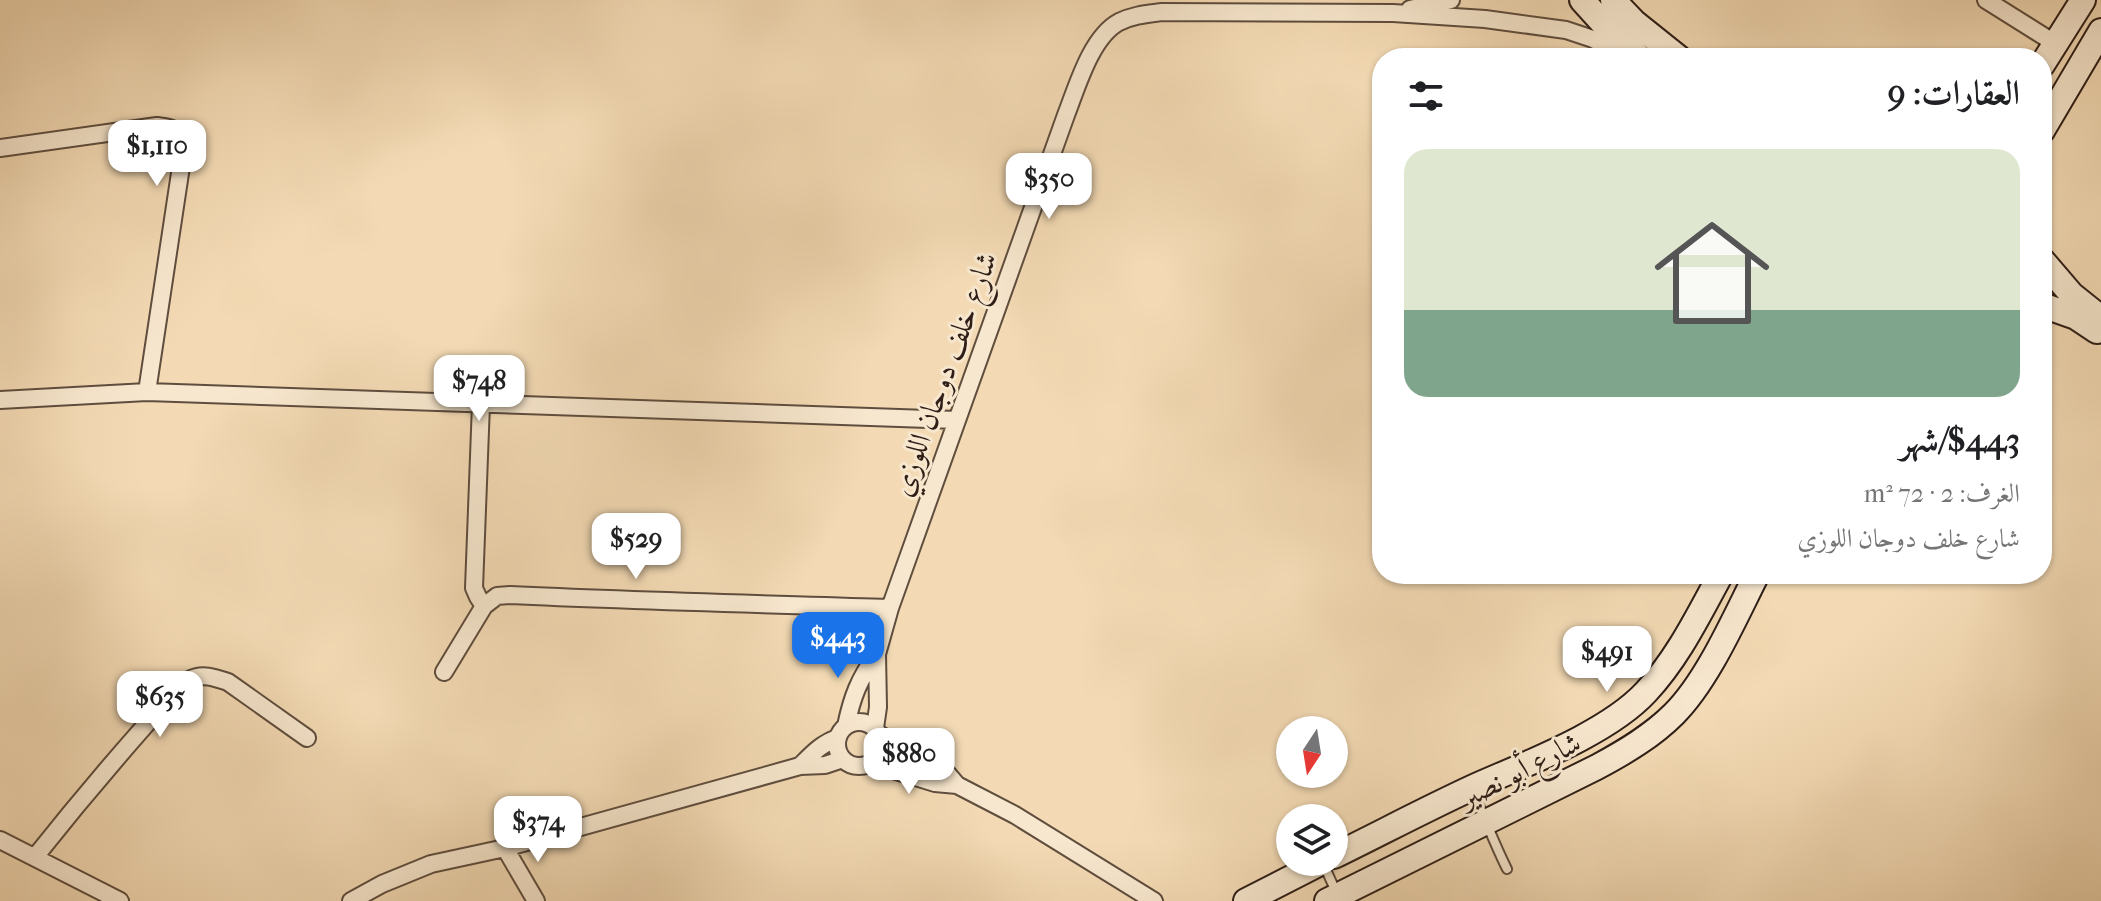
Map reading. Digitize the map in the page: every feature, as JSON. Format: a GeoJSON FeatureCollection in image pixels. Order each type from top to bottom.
{"type":"FeatureCollection","features":[{"type":"Feature","properties":{"kind":"main road"},"geometry":{"type":"LineString","coordinates":[[1582,0],[1629,48]]}},
{"type":"Feature","properties":{"kind":"main road"},"geometry":{"type":"LineString","coordinates":[[1613,0],[1666,48]]}},
{"type":"Feature","properties":{"kind":"main road"},"geometry":{"type":"LineString","coordinates":[[2052,50],[2083,0]]}},
{"type":"Feature","properties":{"kind":"main road"},"geometry":{"type":"LineString","coordinates":[[2052,114],[2101,31]]}},
{"type":"Feature","properties":{"kind":"main road"},"geometry":{"type":"LineString","coordinates":[[2052,272],[2072,295],[2101,318]]}},
{"type":"Feature","properties":{"kind":"main road"},"geometry":{"type":"LineString","coordinates":[[2052,309],[2076,317],[2101,333]]}},
{"type":"Feature","properties":{"kind":"main road","name":"شارع أبو نصير"},"geometry":{"type":"LineString","coordinates":[[1348,849],[1554,751],[1631,707],[1666,668],[1715,584]]}},
{"type":"Feature","properties":{"kind":"main road","name":"شارع أبو نصير"},"geometry":{"type":"LineString","coordinates":[[1335,899],[1626,751],[1652,734],[1676,712],[1695,688],[1752,584]]}},
{"type":"Feature","properties":{"kind":"main road"},"geometry":{"type":"LineString","coordinates":[[1246,901],[1295,876]]}},
{"type":"Feature","properties":{"kind":"street","name":"شارع خلف دوجان اللوزي"},"geometry":{"type":"LineString","coordinates":[[1393,13],[1451,0]]}},
{"type":"Feature","properties":{"kind":"street"},"geometry":{"type":"LineString","coordinates":[[1986,0],[2056,44]]}},
{"type":"Feature","properties":{"kind":"street","name":"شارع خلف دوجان اللوزي"},"geometry":{"type":"LineString","coordinates":[[877,732],[877,654],[890,608],[1066,115],[1102,35],[1117,23],[1136,15],[1162,12],[1393,13],[1485,19],[1566,30],[1610,48]]}},
{"type":"Feature","properties":{"kind":"street"},"geometry":{"type":"LineString","coordinates":[[0,148],[157,126],[179,131],[185,140],[147,392]]}},
{"type":"Feature","properties":{"kind":"street"},"geometry":{"type":"LineString","coordinates":[[0,400],[147,392],[957,420]]}},
{"type":"Feature","properties":{"kind":"street"},"geometry":{"type":"LineString","coordinates":[[481,404],[474,588],[484,606]]}},
{"type":"Feature","properties":{"kind":"street"},"geometry":{"type":"LineString","coordinates":[[444,672],[484,606],[497,596],[890,608]]}},
{"type":"Feature","properties":{"kind":"street","name":"شارع خلف دوجان اللوزي"},"geometry":{"type":"LineString","coordinates":[[842,732],[856,687],[877,654]]}},
{"type":"Feature","properties":{"kind":"street"},"geometry":{"type":"LineString","coordinates":[[35,857],[169,698],[199,676],[228,682],[307,738]]}},
{"type":"Feature","properties":{"kind":"street"},"geometry":{"type":"LineString","coordinates":[[800,766],[828,741],[853,723],[861,722],[941,766],[957,785]]}},
{"type":"Feature","properties":{"kind":"street"},"geometry":{"type":"LineString","coordinates":[[842,732],[837,745],[843,759],[856,766],[877,758],[882,743],[877,732]]}},
{"type":"Feature","properties":{"kind":"street"},"geometry":{"type":"LineString","coordinates":[[351,901],[382,884],[431,864],[505,848],[800,766],[825,765],[843,759]]}},
{"type":"Feature","properties":{"kind":"street"},"geometry":{"type":"LineString","coordinates":[[870,763],[935,783],[957,785],[1015,815],[1154,901]]}},
{"type":"Feature","properties":{"kind":"street"},"geometry":{"type":"LineString","coordinates":[[0,840],[120,901]]}},
{"type":"Feature","properties":{"kind":"street"},"geometry":{"type":"LineString","coordinates":[[505,848],[536,901]]}},
{"type":"Feature","properties":{"kind":"street"},"geometry":{"type":"LineString","coordinates":[[1122,883],[1132,901]]}},
{"type":"Feature","properties":{"kind":"lane"},"geometry":{"type":"LineString","coordinates":[[1471,789],[1507,869]]}},
{"type":"Feature","properties":{"kind":"lane"},"geometry":{"type":"LineString","coordinates":[[1327,876],[1335,899]]}}]}
